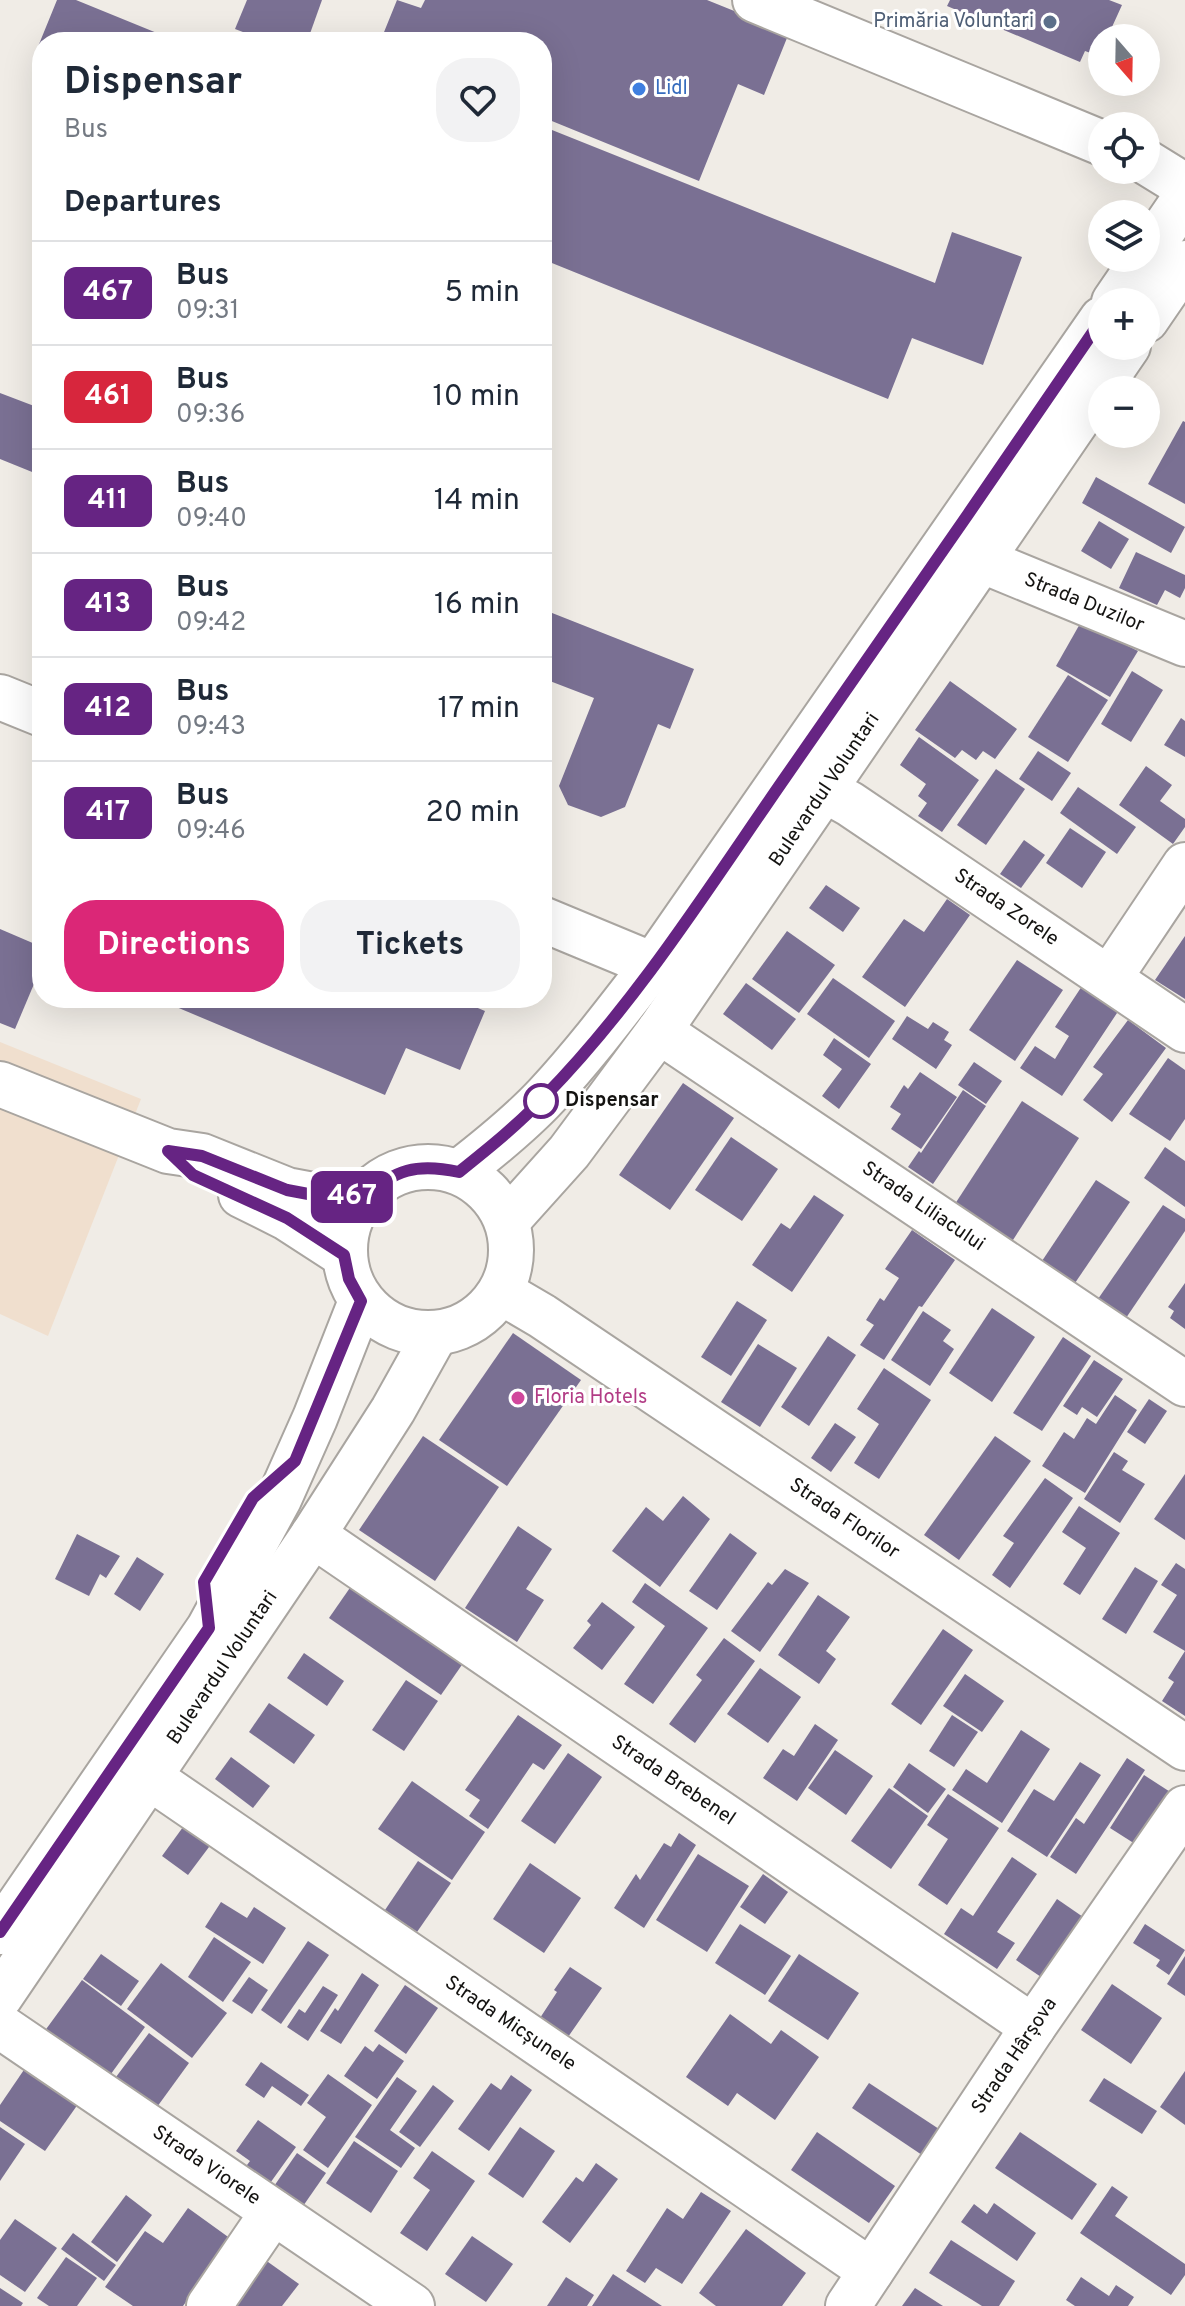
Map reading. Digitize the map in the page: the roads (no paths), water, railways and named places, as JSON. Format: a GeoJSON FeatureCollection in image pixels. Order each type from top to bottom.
{"type":"FeatureCollection","features":[{"type":"Feature","properties":{"kind":"main road"},"geometry":{"type":"LineString","coordinates":[[755,0],[1088,137]]}},
{"type":"Feature","properties":{"kind":"main road"},"geometry":{"type":"LineString","coordinates":[[1160,171],[1185,186]]}},
{"type":"Feature","properties":{"kind":"main road"},"geometry":{"type":"LineString","coordinates":[[1160,234],[1185,198]]}},
{"type":"Feature","properties":{"kind":"main road"},"geometry":{"type":"LineString","coordinates":[[1160,300],[1185,263]]}},
{"type":"Feature","properties":{"kind":"main road","name":"Bulevardul Voluntari"},"geometry":{"type":"LineString","coordinates":[[459,1172],[504,1136],[547,1095],[653,965],[1088,339]]}},
{"type":"Feature","properties":{"kind":"main road","name":"Bulevardul Voluntari"},"geometry":{"type":"LineString","coordinates":[[507,1221],[569,1152],[659,1031],[1119,360]]}},
{"type":"Feature","properties":{"kind":"main road","name":"Strada Duzilor"},"geometry":{"type":"LineString","coordinates":[[983,561],[1185,644]]}},
{"type":"Feature","properties":{"kind":"main road"},"geometry":{"type":"LineString","coordinates":[[0,697],[32,710]]}},
{"type":"Feature","properties":{"kind":"main road","name":"Strada Zorele"},"geometry":{"type":"LineString","coordinates":[[825,790],[1110,977],[1185,1030]]}},
{"type":"Feature","properties":{"kind":"main road"},"geometry":{"type":"LineString","coordinates":[[1110,977],[1185,865]]}},
{"type":"Feature","properties":{"kind":"main road"},"geometry":{"type":"LineString","coordinates":[[552,923],[653,965]]}},
{"type":"Feature","properties":{"kind":"main road","name":"Strada Liliacului"},"geometry":{"type":"LineString","coordinates":[[659,1031],[1185,1384]]}},
{"type":"Feature","properties":{"kind":"main road"},"geometry":{"type":"LineString","coordinates":[[0,1084],[168,1151],[202,1156],[287,1190],[319,1196],[363,1198]]}},
{"type":"Feature","properties":{"kind":"main road"},"geometry":{"type":"LineString","coordinates":[[168,1151],[193,1175],[287,1218],[344,1255]]}},
{"type":"Feature","properties":{"kind":"main road"},"geometry":{"type":"LineString","coordinates":[[433,1167],[459,1172],[479,1184],[496,1201],[507,1221],[512,1245],[509,1269],[501,1292],[484,1312],[462,1327],[436,1333],[415,1333],[394,1327],[376,1316],[361,1301],[349,1279],[344,1255],[352,1215],[363,1198],[383,1180],[407,1169],[433,1167]]}},
{"type":"Feature","properties":{"kind":"main road","name":"Strada Florilor"},"geometry":{"type":"LineString","coordinates":[[501,1292],[542,1316],[1185,1748]]}},
{"type":"Feature","properties":{"kind":"main road","name":"Bulevardul Voluntari"},"geometry":{"type":"LineString","coordinates":[[0,1932],[209,1628],[279,1499],[361,1301]]}},
{"type":"Feature","properties":{"kind":"main road","name":"Bulevardul Voluntari"},"geometry":{"type":"LineString","coordinates":[[0,1997],[313,1535],[393,1410],[436,1333]]}},
{"type":"Feature","properties":{"kind":"main road","name":"Strada Brebenel"},"geometry":{"type":"LineString","coordinates":[[313,1535],[1033,2027]]}},
{"type":"Feature","properties":{"kind":"main road","name":"Strada Micșunele"},"geometry":{"type":"LineString","coordinates":[[149,1777],[860,2289]]}},
{"type":"Feature","properties":{"kind":"main road","name":"Strada Hârșova"},"geometry":{"type":"LineString","coordinates":[[860,2289],[1033,2027],[1185,1808]]}},
{"type":"Feature","properties":{"kind":"main road","name":"Strada Viorele"},"geometry":{"type":"LineString","coordinates":[[0,2026],[412,2306]]}},
{"type":"Feature","properties":{"kind":"main road"},"geometry":{"type":"LineString","coordinates":[[209,2306],[273,2212]]}},
{"type":"Feature","properties":{"kind":"place","name":"Primăria Voluntari"},"geometry":{"type":"Point","coordinates":[1050,22]}},
{"type":"Feature","properties":{"kind":"place","name":"Lidl"},"geometry":{"type":"Point","coordinates":[639,89]}},
{"type":"Feature","properties":{"kind":"place","name":"Dispensar"},"geometry":{"type":"Point","coordinates":[541,1101]}},
{"type":"Feature","properties":{"kind":"place","name":"Floria Hotels"},"geometry":{"type":"Point","coordinates":[518,1398]}}]}
